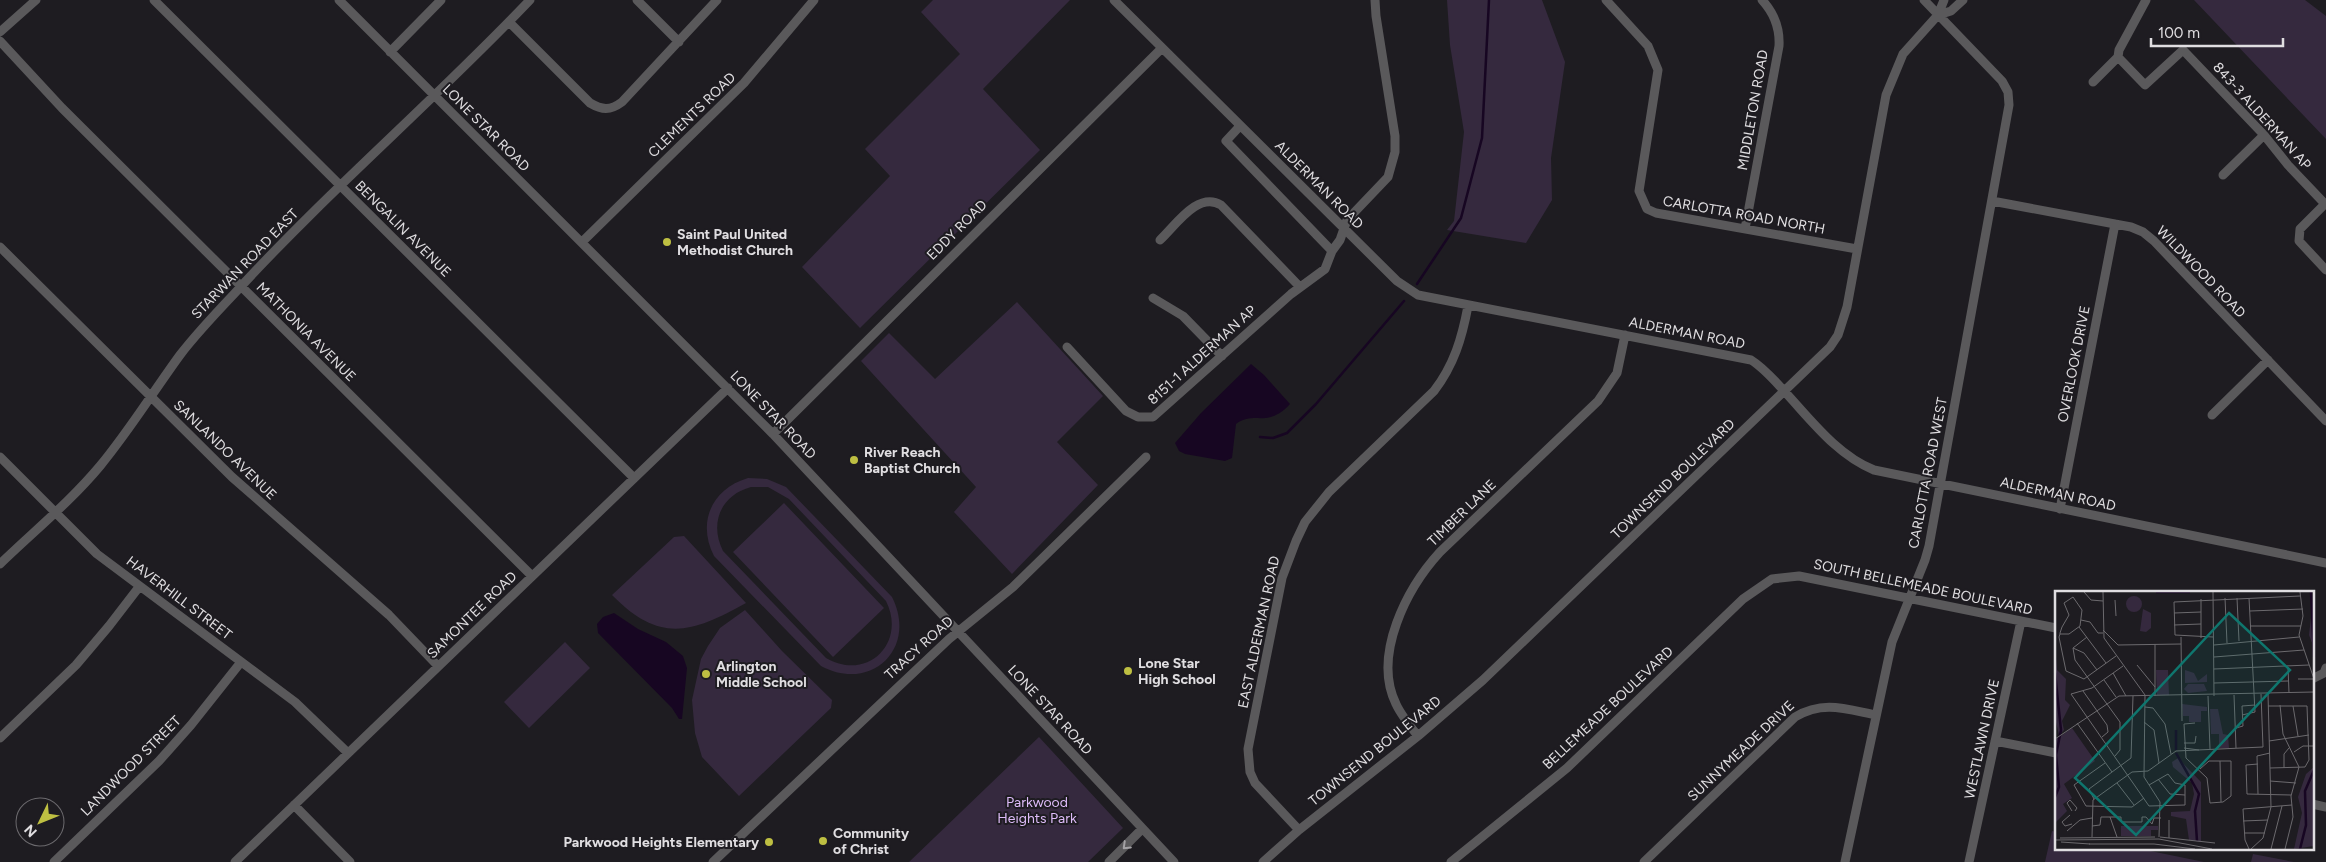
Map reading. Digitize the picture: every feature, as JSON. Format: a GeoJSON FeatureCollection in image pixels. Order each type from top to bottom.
{"type":"FeatureCollection","features":[{"type":"Feature","properties":{"kind":"street"},"geometry":{"type":"LineString","coordinates":[[0,32],[36,0]]}},
{"type":"Feature","properties":{"kind":"street","name":"BENGALIN AVENUE"},"geometry":{"type":"LineString","coordinates":[[154,0],[634,478]]}},
{"type":"Feature","properties":{"kind":"street","name":"LONE STAR ROAD"},"geometry":{"type":"LineString","coordinates":[[338,0],[773,434],[1174,862]]}},
{"type":"Feature","properties":{"kind":"street"},"geometry":{"type":"LineString","coordinates":[[390,52],[441,0]]}},
{"type":"Feature","properties":{"kind":"street","name":"STARWAN ROAD EAST"},"geometry":{"type":"LineString","coordinates":[[0,564],[76,493],[99,467],[187,347],[241,286],[341,186],[435,97],[530,0]]}},
{"type":"Feature","properties":{"kind":"street"},"geometry":{"type":"LineString","coordinates":[[637,0],[679,42]]}},
{"type":"Feature","properties":{"kind":"street"},"geometry":{"type":"LineString","coordinates":[[509,22],[590,103],[607,110],[622,102],[717,0]]}},
{"type":"Feature","properties":{"kind":"street","name":"CLEMENTS ROAD"},"geometry":{"type":"LineString","coordinates":[[582,242],[744,83],[814,0]]}},
{"type":"Feature","properties":{"kind":"street","name":"ALDERMAN ROAD"},"geometry":{"type":"LineString","coordinates":[[1114,0],[1344,229],[1407,289],[1425,297],[1468,306],[1751,360],[1758,364],[1840,449],[1859,464],[1883,472],[2326,563]]}},
{"type":"Feature","properties":{"kind":"street","name":"8151-1 ALDERMAN AP"},"geometry":{"type":"LineString","coordinates":[[1067,347],[1126,411],[1143,418],[1152,417],[1300,287],[1324,269],[1347,220],[1388,177],[1395,152],[1395,136],[1376,16],[1376,0]]}},
{"type":"Feature","properties":{"kind":"street","name":"CARLOTTA ROAD NORTH"},"geometry":{"type":"LineString","coordinates":[[1606,0],[1648,46],[1658,70],[1639,191],[1647,209],[1656,213],[1857,249]]}},
{"type":"Feature","properties":{"kind":"street","name":"MIDDLETON ROAD"},"geometry":{"type":"LineString","coordinates":[[1745,229],[1780,34],[1776,21],[1762,0]]}},
{"type":"Feature","properties":{"kind":"street","name":"CARLOTTA ROAD WEST"},"geometry":{"type":"LineString","coordinates":[[1845,862],[1892,642],[1925,560],[2010,105],[2008,92],[2002,81],[1924,0]]}},
{"type":"Feature","properties":{"kind":"street","name":"TOWNSEND BOULEVARD"},"geometry":{"type":"LineString","coordinates":[[1263,862],[1299,830],[1418,736],[1483,680],[1819,359],[1838,335],[1847,307],[1886,95],[1903,54],[1938,15],[1944,0]]}},
{"type":"Feature","properties":{"kind":"street","name":"TOWNSEND BOULEVARD"},"geometry":{"type":"LineString","coordinates":[[1938,15],[1951,11],[1963,0]]}},
{"type":"Feature","properties":{"kind":"street"},"geometry":{"type":"LineString","coordinates":[[2093,82],[2118,57],[2119,50],[2146,0]]}},
{"type":"Feature","properties":{"kind":"street","name":"MATHONIA AVENUE"},"geometry":{"type":"LineString","coordinates":[[0,41],[62,108],[532,576]]}},
{"type":"Feature","properties":{"kind":"street","name":"EDDY ROAD"},"geometry":{"type":"LineString","coordinates":[[773,434],[1162,48]]}},
{"type":"Feature","properties":{"kind":"street","name":"843-3 ALDERMAN AP"},"geometry":{"type":"LineString","coordinates":[[2118,57],[2145,86],[2183,50],[2264,135],[2288,166],[2325,204]]}},
{"type":"Feature","properties":{"kind":"street"},"geometry":{"type":"LineString","coordinates":[[1240,126],[1226,141],[1334,248]]}},
{"type":"Feature","properties":{"kind":"street"},"geometry":{"type":"LineString","coordinates":[[2223,175],[2264,135]]}},
{"type":"Feature","properties":{"kind":"street"},"geometry":{"type":"LineString","coordinates":[[1160,240],[1198,203],[1208,200],[1214,201],[1221,205],[1300,287]]}},
{"type":"Feature","properties":{"kind":"street","name":"WILDWOOD ROAD"},"geometry":{"type":"LineString","coordinates":[[1992,200],[2131,227],[2143,232],[2154,241],[2326,421]]}},
{"type":"Feature","properties":{"kind":"street"},"geometry":{"type":"LineString","coordinates":[[2325,204],[2300,229],[2299,241],[2326,270]]}},
{"type":"Feature","properties":{"kind":"street","name":"OVERLOOK DRIVE"},"geometry":{"type":"LineString","coordinates":[[2060,509],[2115,224]]}},
{"type":"Feature","properties":{"kind":"street","name":"SANLANDO AVENUE"},"geometry":{"type":"LineString","coordinates":[[0,247],[150,397],[272,515],[389,616],[438,666]]}},
{"type":"Feature","properties":{"kind":"street"},"geometry":{"type":"LineString","coordinates":[[1153,298],[1183,316],[1222,356]]}},
{"type":"Feature","properties":{"kind":"street","name":"EAST ALDERMAN ROAD"},"geometry":{"type":"LineString","coordinates":[[1299,830],[1256,783],[1250,772],[1248,761],[1248,749],[1288,560],[1305,522],[1316,506],[1434,391],[1445,376],[1454,361],[1462,339],[1468,306]]}},
{"type":"Feature","properties":{"kind":"street","name":"TIMBER LANE"},"geometry":{"type":"LineString","coordinates":[[1418,736],[1396,704],[1390,687],[1388,670],[1390,651],[1403,605],[1427,566],[1440,552],[1598,401],[1616,373],[1625,335]]}},
{"type":"Feature","properties":{"kind":"street"},"geometry":{"type":"LineString","coordinates":[[2212,415],[2268,360]]}},
{"type":"Feature","properties":{"kind":"street","name":"SAMONTEE ROAD"},"geometry":{"type":"LineString","coordinates":[[235,862],[728,388]]}},
{"type":"Feature","properties":{"kind":"street","name":"HAVERHILL STREET"},"geometry":{"type":"LineString","coordinates":[[0,457],[97,554],[296,702],[348,753]]}},
{"type":"Feature","properties":{"kind":"street","name":"TRACY ROAD"},"geometry":{"type":"LineString","coordinates":[[713,862],[846,734],[958,631],[1013,587],[1146,457]]}},
{"type":"Feature","properties":{"kind":"street","name":"SOUTH BELLEMEADE BOULEVARD"},"geometry":{"type":"LineString","coordinates":[[1784,576],[1816,579],[2055,628]]}},
{"type":"Feature","properties":{"kind":"street","name":"BELLEMEADE BOULEVARD"},"geometry":{"type":"LineString","coordinates":[[1451,862],[1567,768],[1743,599],[1772,579],[1784,576]]}},
{"type":"Feature","properties":{"kind":"street"},"geometry":{"type":"LineString","coordinates":[[0,738],[76,665],[139,587]]}},
{"type":"Feature","properties":{"kind":"street","name":"WESTLAWN DRIVE"},"geometry":{"type":"LineString","coordinates":[[1969,862],[2021,621]]}},
{"type":"Feature","properties":{"kind":"street","name":"LANDWOOD STREET"},"geometry":{"type":"LineString","coordinates":[[54,862],[159,761],[192,725],[241,662]]}},
{"type":"Feature","properties":{"kind":"street"},"geometry":{"type":"LineString","coordinates":[[2314,678],[2324,673],[2326,668]]}},
{"type":"Feature","properties":{"kind":"street","name":"SUNNYMEADE DRIVE"},"geometry":{"type":"LineString","coordinates":[[1644,862],[1796,716],[1821,706],[1840,707],[1876,715]]}},
{"type":"Feature","properties":{"kind":"street"},"geometry":{"type":"LineString","coordinates":[[1995,741],[2055,753]]}},
{"type":"Feature","properties":{"kind":"street"},"geometry":{"type":"LineString","coordinates":[[294,805],[350,862]]}},
{"type":"Feature","properties":{"kind":"street"},"geometry":{"type":"LineString","coordinates":[[1109,862],[1142,829]]}},
{"type":"Feature","properties":{"kind":"green space"},"geometry":{"type":"Polygon","coordinates":[[[933,0],[1070,0],[983,89],[1040,150],[860,328],[802,267],[890,176],[865,149],[960,54],[921,12],[933,0]]]}},
{"type":"Feature","properties":{"kind":"green space"},"geometry":{"type":"Polygon","coordinates":[[[1447,0],[1542,0],[1565,62],[1551,158],[1552,200],[1526,243],[1447,230],[1454,221],[1464,132],[1450,45],[1447,0]]]}},
{"type":"Feature","properties":{"kind":"green space"},"geometry":{"type":"Polygon","coordinates":[[[2194,0],[2305,0],[2326,16],[2326,139],[2194,0]]]}},
{"type":"Feature","properties":{"kind":"green space"},"geometry":{"type":"Polygon","coordinates":[[[1017,302],[1103,396],[1057,442],[1098,485],[1012,574],[954,512],[976,487],[861,361],[889,333],[935,379],[1017,302]]]}},
{"type":"Feature","properties":{"kind":"green space"},"geometry":{"type":"Polygon","coordinates":[[[748,478],[767,479],[786,487],[892,597],[898,616],[899,633],[894,648],[885,661],[872,669],[857,674],[839,673],[821,666],[714,556],[709,544],[707,531],[711,509],[716,499],[735,483],[748,478]],[[751,487],[732,496],[725,503],[720,512],[717,530],[723,551],[826,658],[841,664],[856,665],[869,662],[887,644],[891,631],[891,616],[886,601],[789,499],[768,487],[751,487]]]}},
{"type":"Feature","properties":{"kind":"green space"},"geometry":{"type":"Polygon","coordinates":[[[784,503],[884,608],[833,657],[733,552],[784,503]]]}},
{"type":"Feature","properties":{"kind":"green space"},"geometry":{"type":"Polygon","coordinates":[[[684,536],[746,603],[693,627],[677,629],[661,627],[629,611],[612,595],[674,537],[684,536]]]}},
{"type":"Feature","properties":{"kind":"green space"},"geometry":{"type":"Polygon","coordinates":[[[745,610],[782,651],[832,700],[831,708],[739,796],[702,757],[695,733],[692,700],[701,659],[708,646],[720,628],[745,610]]]}},
{"type":"Feature","properties":{"kind":"green space"},"geometry":{"type":"Polygon","coordinates":[[[565,642],[590,668],[529,728],[504,702],[565,642]]]}},
{"type":"Feature","properties":{"kind":"green space","name":"Parkwood Heights Park"},"geometry":{"type":"Polygon","coordinates":[[[1039,737],[1123,828],[1088,862],[909,862],[1039,737]]]}},
{"type":"Feature","properties":{"kind":"green space"},"geometry":{"type":"Polygon","coordinates":[[[2052,831],[2055,832],[2055,850],[2146,850],[2204,862],[2045,862],[2052,831]]]}},
{"type":"Feature","properties":{"kind":"green space"},"geometry":{"type":"Polygon","coordinates":[[[2253,854],[2294,862],[2251,862],[2253,854]]]}},
{"type":"Feature","properties":{"kind":"shaded area"},"geometry":{"type":"Polygon","coordinates":[[[1251,364],[1264,375],[1290,404],[1275,416],[1249,418],[1236,424],[1232,458],[1225,461],[1185,454],[1179,451],[1175,443],[1201,413],[1251,364]]]}},
{"type":"Feature","properties":{"kind":"shaded area"},"geometry":{"type":"Polygon","coordinates":[[[614,613],[638,629],[666,642],[683,656],[687,668],[682,719],[679,719],[672,708],[598,633],[597,624],[603,617],[614,613]]]}},
{"type":"Feature","properties":{"kind":"waterway"},"geometry":{"type":"LineString","coordinates":[[1417,284],[1461,218],[1482,138],[1489,0]]}},
{"type":"Feature","properties":{"kind":"waterway"},"geometry":{"type":"LineString","coordinates":[[1260,437],[1273,438],[1287,433],[1316,404],[1404,301]]}},
{"type":"Feature","properties":{"kind":"place","name":"Saint Paul United Methodist Church"},"geometry":{"type":"Point","coordinates":[667,242]}},
{"type":"Feature","properties":{"kind":"place","name":"River Reach Baptist Church"},"geometry":{"type":"Point","coordinates":[854,460]}},
{"type":"Feature","properties":{"kind":"place","name":"Lone Star High School"},"geometry":{"type":"Point","coordinates":[1128,671]}},
{"type":"Feature","properties":{"kind":"place","name":"Arlington Middle School"},"geometry":{"type":"Point","coordinates":[706,674]}},
{"type":"Feature","properties":{"kind":"place","name":"Community of Christ"},"geometry":{"type":"Point","coordinates":[823,841]}},
{"type":"Feature","properties":{"kind":"place","name":"Parkwood Heights Elementary"},"geometry":{"type":"Point","coordinates":[769,842]}}]}
